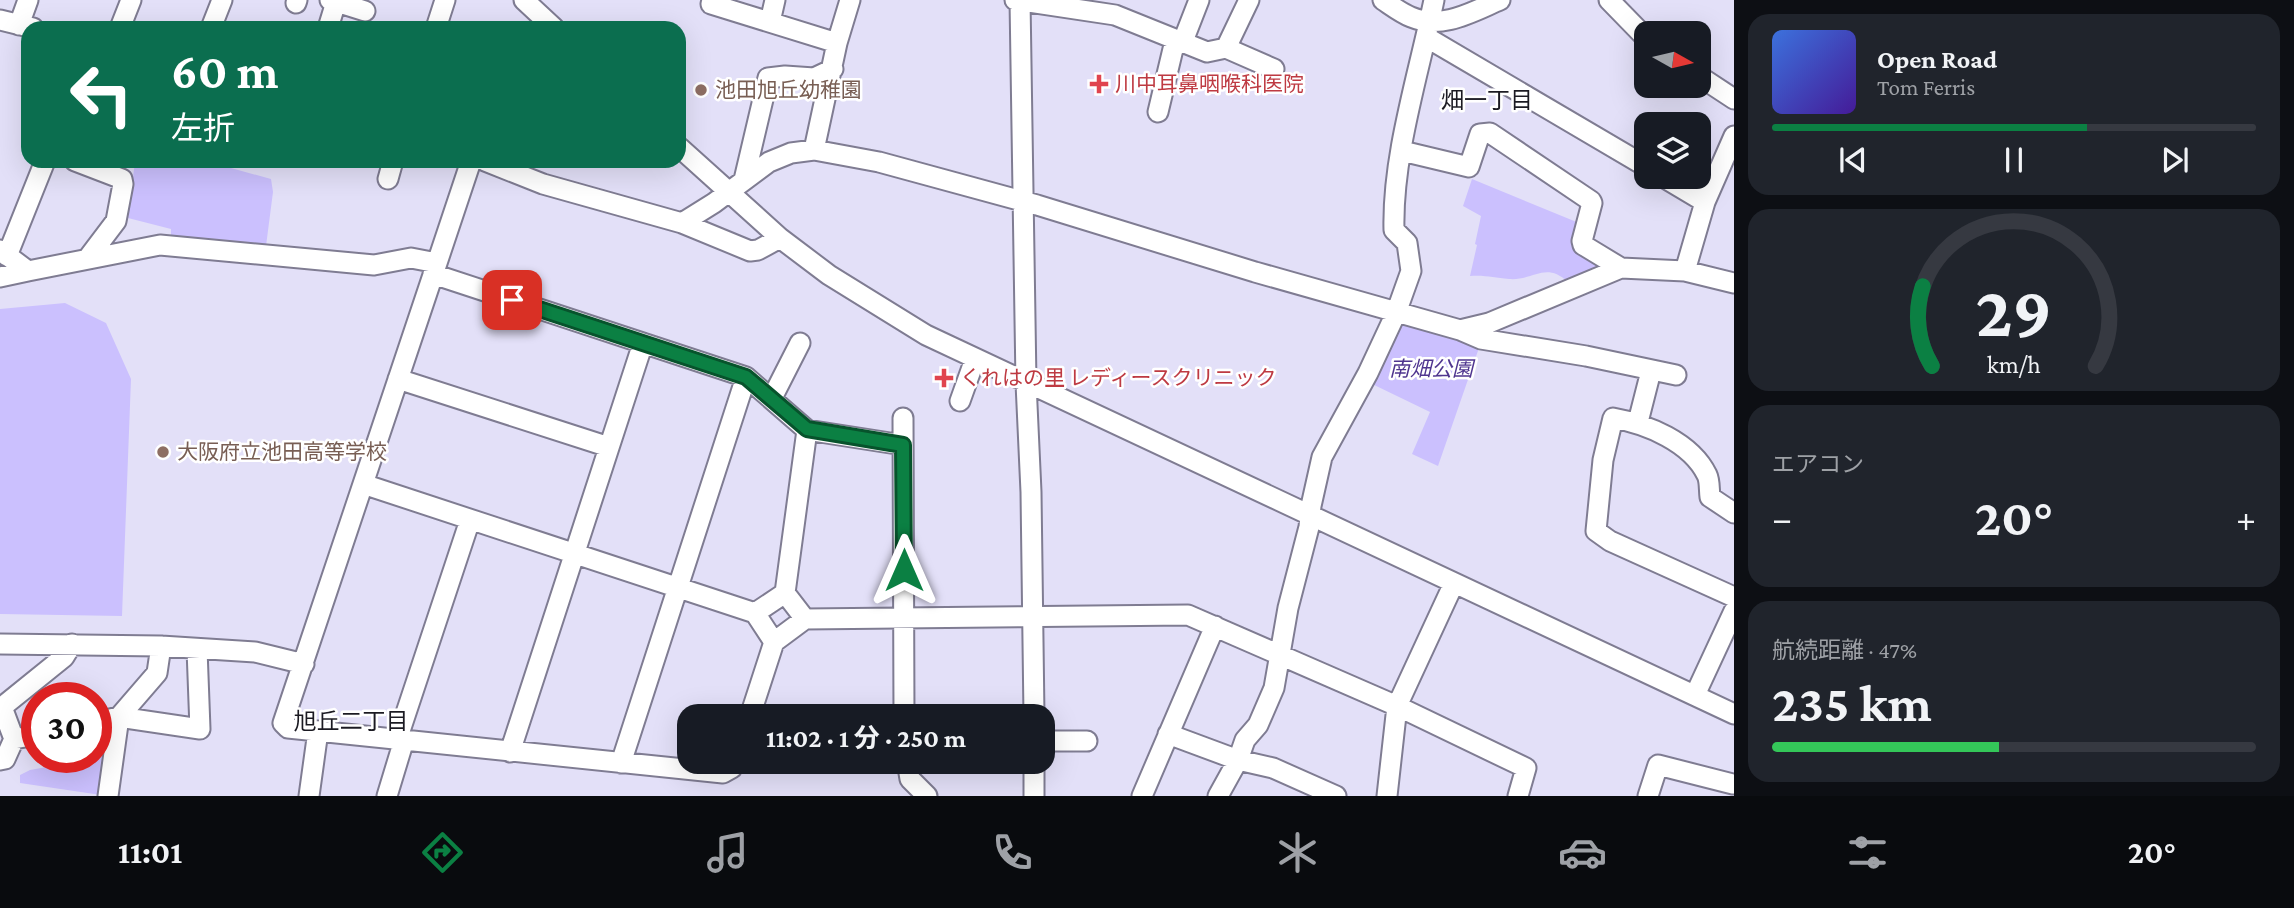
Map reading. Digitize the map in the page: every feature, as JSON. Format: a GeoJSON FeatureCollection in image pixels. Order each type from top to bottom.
{"type":"FeatureCollection","features":[{"type":"Feature","properties":{"kind":"street"},"geometry":{"type":"LineString","coordinates":[[26,21],[28,0]]}},
{"type":"Feature","properties":{"kind":"street"},"geometry":{"type":"LineString","coordinates":[[123,21],[131,0]]}},
{"type":"Feature","properties":{"kind":"street"},"geometry":{"type":"LineString","coordinates":[[214,21],[222,0]]}},
{"type":"Feature","properties":{"kind":"street"},"geometry":{"type":"LineString","coordinates":[[438,21],[445,0]]}},
{"type":"Feature","properties":{"kind":"street"},"geometry":{"type":"LineString","coordinates":[[524,0],[546,21]]}},
{"type":"Feature","properties":{"kind":"street"},"geometry":{"type":"LineString","coordinates":[[712,0],[711,4],[837,43]]}},
{"type":"Feature","properties":{"kind":"street"},"geometry":{"type":"LineString","coordinates":[[770,22],[775,0]]}},
{"type":"Feature","properties":{"kind":"street"},"geometry":{"type":"LineString","coordinates":[[814,150],[837,43],[850,0]]}},
{"type":"Feature","properties":{"kind":"street"},"geometry":{"type":"LineString","coordinates":[[1034,704],[1018,0],[1115,15],[1206,52],[1226,48],[1274,69]]}},
{"type":"Feature","properties":{"kind":"street"},"geometry":{"type":"LineString","coordinates":[[1158,113],[1173,49],[1185,36],[1199,0]]}},
{"type":"Feature","properties":{"kind":"street"},"geometry":{"type":"LineString","coordinates":[[1226,48],[1249,0]]}},
{"type":"Feature","properties":{"kind":"street"},"geometry":{"type":"LineString","coordinates":[[1383,0],[1634,159]]}},
{"type":"Feature","properties":{"kind":"street"},"geometry":{"type":"LineString","coordinates":[[1218,796],[1238,760],[1245,740],[1258,725],[1274,688],[1288,608],[1322,457],[1368,373],[1396,313],[1411,271],[1407,243],[1394,230],[1393,204],[1434,0]]}},
{"type":"Feature","properties":{"kind":"street"},"geometry":{"type":"LineString","coordinates":[[1428,30],[1500,0]]}},
{"type":"Feature","properties":{"kind":"street"},"geometry":{"type":"LineString","coordinates":[[1611,0],[1634,25]]}},
{"type":"Feature","properties":{"kind":"street"},"geometry":{"type":"LineString","coordinates":[[329,21],[333,1],[365,11]]}},
{"type":"Feature","properties":{"kind":"street"},"geometry":{"type":"LineString","coordinates":[[0,20],[21,25]]}},
{"type":"Feature","properties":{"kind":"street"},"geometry":{"type":"LineString","coordinates":[[744,180],[768,78],[814,78],[833,69]]}},
{"type":"Feature","properties":{"kind":"street"},"geometry":{"type":"LineString","coordinates":[[1712,85],[1734,99]]}},
{"type":"Feature","properties":{"kind":"street"},"geometry":{"type":"LineString","coordinates":[[1402,151],[1469,167],[1480,134],[1490,132],[1591,201],[1583,245],[1621,268]]}},
{"type":"Feature","properties":{"kind":"street"},"geometry":{"type":"LineString","coordinates":[[1685,271],[1705,202],[1734,136]]}},
{"type":"Feature","properties":{"kind":"street"},"geometry":{"type":"LineString","coordinates":[[682,223],[769,162],[792,153],[814,150],[878,162],[1023,202],[1460,330],[1481,339],[1586,356],[1676,375]]}},
{"type":"Feature","properties":{"kind":"street"},"geometry":{"type":"LineString","coordinates":[[686,153],[780,239],[829,275],[893,316],[975,359],[1734,713]]}},
{"type":"Feature","properties":{"kind":"street"},"geometry":{"type":"LineString","coordinates":[[28,271],[4,253],[43,168]]}},
{"type":"Feature","properties":{"kind":"street"},"geometry":{"type":"LineString","coordinates":[[88,258],[116,221],[123,184],[122,179],[93,168]]}},
{"type":"Feature","properties":{"kind":"street"},"geometry":{"type":"LineString","coordinates":[[469,168],[283,723],[288,728],[677,768]]}},
{"type":"Feature","properties":{"kind":"street"},"geometry":{"type":"LineString","coordinates":[[506,168],[543,184],[682,223],[750,251],[780,239]]}},
{"type":"Feature","properties":{"kind":"street"},"geometry":{"type":"LineString","coordinates":[[1683,189],[1705,202]]}},
{"type":"Feature","properties":{"kind":"street"},"geometry":{"type":"LineString","coordinates":[[0,277],[160,245],[374,265],[411,258],[643,344],[746,377],[807,429],[903,445]]}},
{"type":"Feature","properties":{"kind":"street"},"geometry":{"type":"LineString","coordinates":[[1460,330],[1489,323],[1621,268],[1685,271],[1734,283]]}},
{"type":"Feature","properties":{"kind":"street"},"geometry":{"type":"LineString","coordinates":[[772,398],[800,343]]}},
{"type":"Feature","properties":{"kind":"street"},"geometry":{"type":"LineString","coordinates":[[510,752],[643,344]]}},
{"type":"Feature","properties":{"kind":"street"},"geometry":{"type":"LineString","coordinates":[[960,401],[975,359]]}},
{"type":"Feature","properties":{"kind":"street"},"geometry":{"type":"LineString","coordinates":[[1638,422],[1651,371]]}},
{"type":"Feature","properties":{"kind":"street"},"geometry":{"type":"LineString","coordinates":[[621,763],[746,377]]}},
{"type":"Feature","properties":{"kind":"street"},"geometry":{"type":"LineString","coordinates":[[398,379],[609,447]]}},
{"type":"Feature","properties":{"kind":"street"},"geometry":{"type":"LineString","coordinates":[[903,418],[904,704]]}},
{"type":"Feature","properties":{"kind":"street"},"geometry":{"type":"LineString","coordinates":[[1734,513],[1710,497],[1707,476],[1693,457],[1668,436],[1638,422],[1613,418],[1603,460],[1596,531],[1610,541],[1734,597]]}},
{"type":"Feature","properties":{"kind":"street"},"geometry":{"type":"LineString","coordinates":[[805,619],[785,593],[807,429]]}},
{"type":"Feature","properties":{"kind":"street"},"geometry":{"type":"LineString","coordinates":[[363,484],[755,613],[774,642]]}},
{"type":"Feature","properties":{"kind":"street"},"geometry":{"type":"LineString","coordinates":[[387,796],[400,740],[470,520]]}},
{"type":"Feature","properties":{"kind":"street"},"geometry":{"type":"LineString","coordinates":[[1387,796],[1397,706],[1454,583]]}},
{"type":"Feature","properties":{"kind":"street"},"geometry":{"type":"LineString","coordinates":[[755,613],[785,593]]}},
{"type":"Feature","properties":{"kind":"street"},"geometry":{"type":"LineString","coordinates":[[1695,695],[1734,611]]}},
{"type":"Feature","properties":{"kind":"street"},"geometry":{"type":"LineString","coordinates":[[754,704],[774,642],[805,619],[1188,615],[1397,706],[1526,768],[1518,796]]}},
{"type":"Feature","properties":{"kind":"street"},"geometry":{"type":"LineString","coordinates":[[1142,796],[1215,626]]}},
{"type":"Feature","properties":{"kind":"street"},"geometry":{"type":"LineString","coordinates":[[0,760],[5,759],[14,739],[2,707],[64,657],[72,644]]}},
{"type":"Feature","properties":{"kind":"street"},"geometry":{"type":"LineString","coordinates":[[0,645],[161,646],[255,652],[304,664]]}},
{"type":"Feature","properties":{"kind":"street"},"geometry":{"type":"LineString","coordinates":[[108,796],[119,717],[158,673],[161,646]]}},
{"type":"Feature","properties":{"kind":"street"},"geometry":{"type":"LineString","coordinates":[[112,719],[119,717],[200,729],[197,649]]}},
{"type":"Feature","properties":{"kind":"street"},"geometry":{"type":"LineString","coordinates":[[309,796],[317,731]]}},
{"type":"Feature","properties":{"kind":"street"},"geometry":{"type":"LineString","coordinates":[[1168,734],[1238,760],[1273,768],[1308,790],[1336,796]]}},
{"type":"Feature","properties":{"kind":"street"},"geometry":{"type":"LineString","coordinates":[[14,739],[21,738]]}},
{"type":"Feature","properties":{"kind":"street"},"geometry":{"type":"LineString","coordinates":[[1055,741],[1087,741]]}},
{"type":"Feature","properties":{"kind":"street"},"geometry":{"type":"LineString","coordinates":[[1648,796],[1658,765],[1733,787]]}},
{"type":"Feature","properties":{"kind":"street"},"geometry":{"type":"LineString","coordinates":[[909,774],[910,779],[927,796]]}},
{"type":"Feature","properties":{"kind":"street"},"geometry":{"type":"LineString","coordinates":[[1034,774],[1034,796]]}},
{"type":"Feature","properties":{"kind":"green space"},"geometry":{"type":"Polygon","coordinates":[[[134,168],[231,168],[271,179],[273,192],[266,246],[171,235],[171,229],[128,218],[134,168]]]}},
{"type":"Feature","properties":{"kind":"green space"},"geometry":{"type":"Polygon","coordinates":[[[1472,179],[1579,223],[1574,249],[1601,259],[1602,267],[1568,282],[1560,276],[1546,272],[1518,279],[1470,276],[1481,216],[1463,206],[1472,179]]]}},
{"type":"Feature","properties":{"kind":"green space"},"geometry":{"type":"Polygon","coordinates":[[[65,303],[106,323],[131,379],[122,616],[0,614],[0,309],[65,303]]]}},
{"type":"Feature","properties":{"kind":"green space","name":"南畑公園"},"geometry":{"type":"Polygon","coordinates":[[[1407,321],[1480,345],[1438,466],[1412,454],[1430,412],[1368,382],[1397,324],[1407,321]]]}},
{"type":"Feature","properties":{"kind":"green space"},"geometry":{"type":"Polygon","coordinates":[[[104,773],[101,795],[20,783],[20,775],[104,773]]]}},
{"type":"Feature","properties":{"kind":"place","name":"川中耳鼻咽喉科医院"},"geometry":{"type":"Point","coordinates":[1099,84]}},
{"type":"Feature","properties":{"kind":"place","name":"池田旭丘幼稚園"},"geometry":{"type":"Point","coordinates":[701,90]}},
{"type":"Feature","properties":{"kind":"place","name":"くれはの里 レディースクリニック"},"geometry":{"type":"Point","coordinates":[944,378]}},
{"type":"Feature","properties":{"kind":"place","name":"大阪府立池田高等学校"},"geometry":{"type":"Point","coordinates":[163,452]}},
{"type":"Feature","properties":{"kind":"district","name":"畑一丁目"},"geometry":{"type":"Point","coordinates":[1487,100]}},
{"type":"Feature","properties":{"kind":"district","name":"旭丘二丁目"},"geometry":{"type":"Point","coordinates":[351,721]}},
{"type":"Feature","properties":{"kind":"route"},"geometry":{"type":"LineString","coordinates":[[512,300],[746,377],[807,429],[903,445],[904,570]]}}]}
